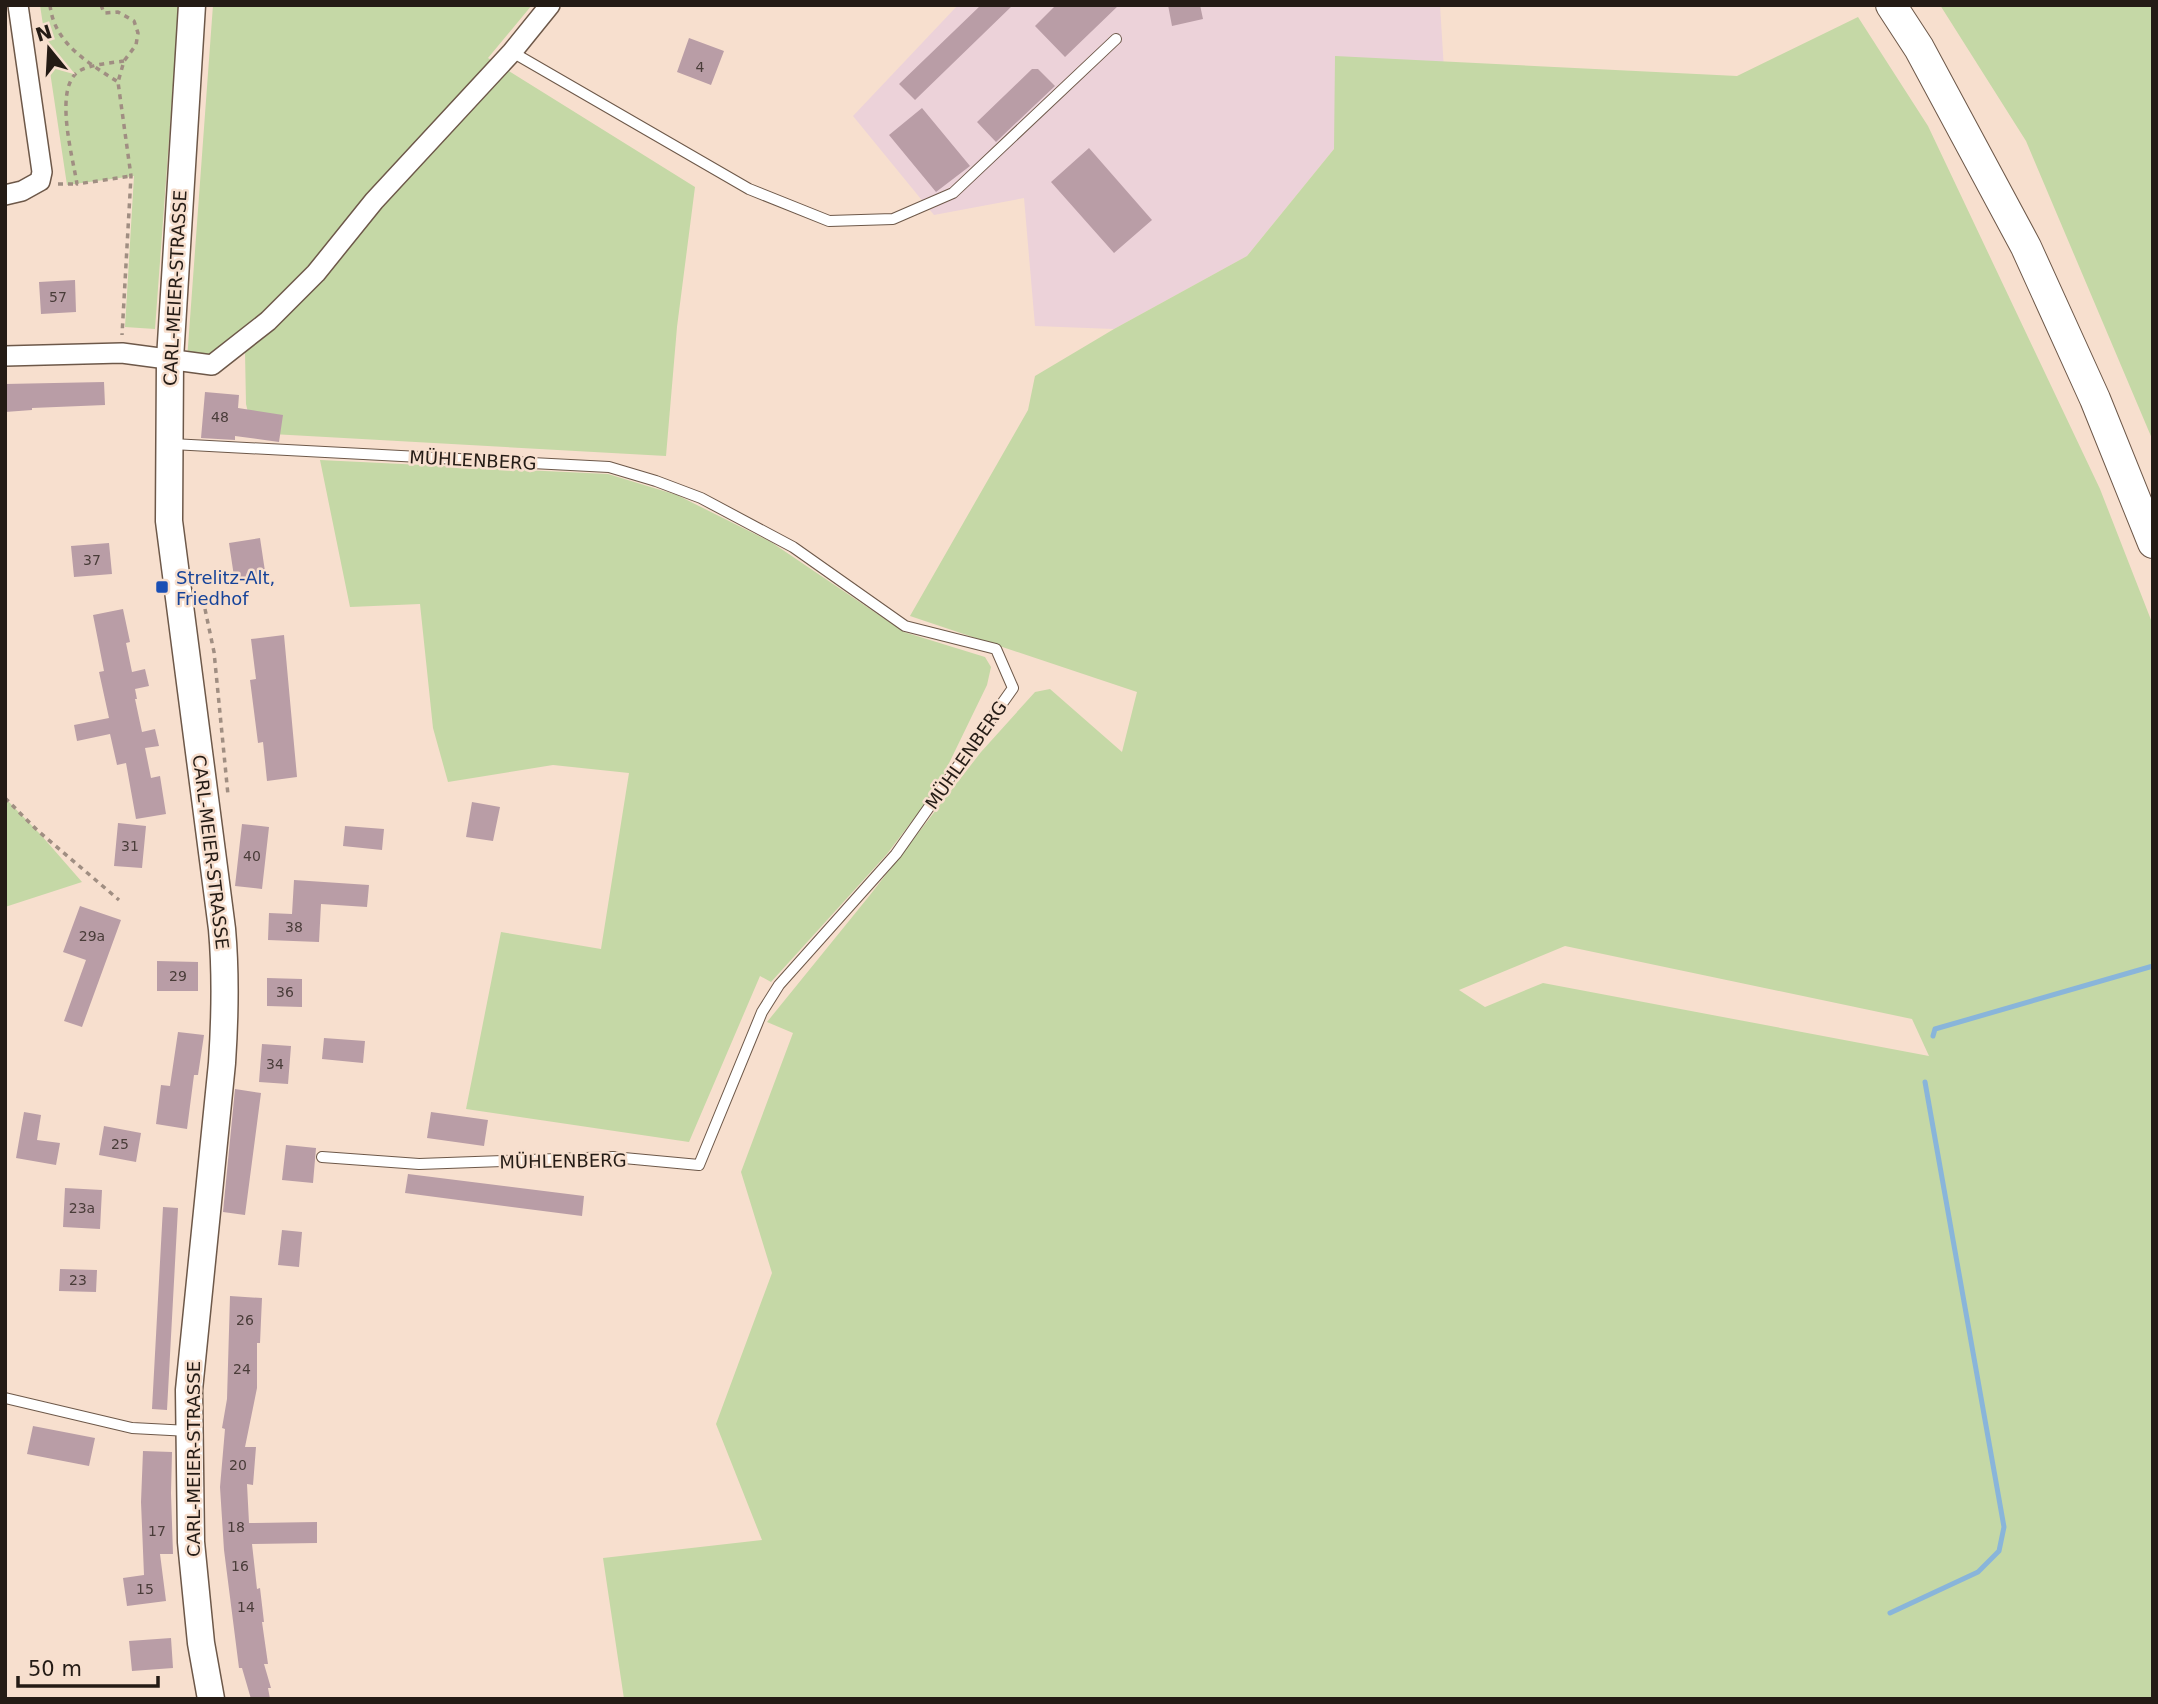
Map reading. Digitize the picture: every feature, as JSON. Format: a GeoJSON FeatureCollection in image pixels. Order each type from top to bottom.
{"type":"FeatureCollection","features":[{"type":"Feature","properties":{"kind":"main road"},"geometry":{"type":"LineString","coordinates":[[1891,5],[1919,48],[2026,247],[2095,399],[2153,543]]}},
{"type":"Feature","properties":{"kind":"street"},"geometry":{"type":"LineString","coordinates":[[5,195],[22,191],[40,181],[42,172],[18,5]]}},
{"type":"Feature","properties":{"kind":"street","name":"CARL-MEIER-STRASSE"},"geometry":{"type":"LineString","coordinates":[[192,5],[170,359],[168,444],[169,521],[173,560],[220,916],[225,978],[222,1063],[189,1390],[191,1542],[201,1643],[211,1699]]}},
{"type":"Feature","properties":{"kind":"street"},"geometry":{"type":"LineString","coordinates":[[5,356],[122,354],[212,365],[268,321],[316,273],[374,201],[512,52],[550,5]]}},
{"type":"Feature","properties":{"kind":"lane"},"geometry":{"type":"LineString","coordinates":[[512,52],[749,189],[829,220],[868,220],[894,219],[953,193],[1116,39]]}},
{"type":"Feature","properties":{"kind":"lane","name":"MÜHLENBERG"},"geometry":{"type":"LineString","coordinates":[[168,444],[609,467],[701,498],[793,547],[905,626],[996,649],[1013,688],[896,854],[779,985],[762,1012],[699,1165],[613,1157],[419,1164],[322,1157]]}},
{"type":"Feature","properties":{"kind":"lane"},"geometry":{"type":"LineString","coordinates":[[5,1398],[132,1428],[190,1432]]}},
{"type":"Feature","properties":{"kind":"path"},"geometry":{"type":"LineString","coordinates":[[50,5],[59,31],[74,53],[118,82]]}},
{"type":"Feature","properties":{"kind":"path"},"geometry":{"type":"LineString","coordinates":[[101,5],[104,13],[118,12],[134,20],[138,33],[136,45],[124,61],[118,82],[131,176],[123,327]]}},
{"type":"Feature","properties":{"kind":"path"},"geometry":{"type":"LineString","coordinates":[[124,61],[79,70],[68,84],[65,101],[77,184],[131,176]]}},
{"type":"Feature","properties":{"kind":"path"},"geometry":{"type":"LineString","coordinates":[[5,798],[37,830],[119,900]]}},
{"type":"Feature","properties":{"kind":"shaded area"},"geometry":{"type":"Polygon","coordinates":[[[958,5],[1440,5],[1444,70],[1334,149],[1247,256],[1114,329],[1035,326],[1024,198],[934,215],[853,116],[958,5]]]}},
{"type":"Feature","properties":{"kind":"green space"},"geometry":{"type":"Polygon","coordinates":[[[40,5],[179,5],[155,329],[125,327],[134,176],[67,185],[40,5]]]}},
{"type":"Feature","properties":{"kind":"green space"},"geometry":{"type":"Polygon","coordinates":[[[213,5],[532,5],[488,58],[695,187],[677,327],[666,456],[253,433],[246,404],[245,352],[187,360],[213,5]]]}},
{"type":"Feature","properties":{"kind":"green space"},"geometry":{"type":"Polygon","coordinates":[[[1940,5],[2153,5],[2153,441],[2026,141],[1940,5]]]}},
{"type":"Feature","properties":{"kind":"green space"},"geometry":{"type":"Polygon","coordinates":[[[1858,17],[1928,126],[2100,489],[2153,625],[2153,1699],[624,1699],[603,1558],[762,1540],[716,1424],[772,1273],[741,1172],[793,1033],[767,1022],[981,752],[1035,692],[1050,689],[1122,752],[1137,692],[910,616],[1028,410],[1035,376],[1247,256],[1334,149],[1335,56],[1737,76],[1858,17]],[[1565,946],[1459,990],[1485,1007],[1543,983],[1929,1056],[1912,1019],[1565,946]]]}},
{"type":"Feature","properties":{"kind":"green space"},"geometry":{"type":"Polygon","coordinates":[[[320,460],[608,474],[677,495],[771,542],[904,632],[985,657],[991,667],[987,685],[937,788],[887,854],[771,982],[760,976],[689,1142],[466,1109],[501,932],[601,949],[629,773],[553,765],[448,782],[433,728],[420,604],[350,607],[320,460]]]}},
{"type":"Feature","properties":{"kind":"green space"},"geometry":{"type":"Polygon","coordinates":[[[5,798],[41,835],[82,882],[5,907],[5,798]]]}},
{"type":"Feature","properties":{"kind":"building"},"geometry":{"type":"Polygon","coordinates":[[[981,5],[1013,5],[915,100],[899,84],[981,5]]]}},
{"type":"Feature","properties":{"kind":"building"},"geometry":{"type":"Polygon","coordinates":[[[1056,5],[1119,5],[1065,57],[1035,26],[1056,5]]]}},
{"type":"Feature","properties":{"kind":"building"},"geometry":{"type":"Polygon","coordinates":[[[1168,5],[1200,5],[1203,19],[1172,26],[1168,5]]]}},
{"type":"Feature","properties":{"kind":"building"},"geometry":{"type":"Polygon","coordinates":[[[689,38],[724,51],[711,85],[677,72],[689,38]]]}},
{"type":"Feature","properties":{"kind":"building"},"geometry":{"type":"Polygon","coordinates":[[[1032,69],[1038,69],[1055,86],[996,142],[977,122],[1032,69]]]}},
{"type":"Feature","properties":{"kind":"building"},"geometry":{"type":"Polygon","coordinates":[[[922,108],[970,166],[936,192],[889,135],[922,108]]]}},
{"type":"Feature","properties":{"kind":"building"},"geometry":{"type":"Polygon","coordinates":[[[1089,148],[1152,220],[1114,253],[1051,182],[1089,148]]]}},
{"type":"Feature","properties":{"kind":"building"},"geometry":{"type":"Polygon","coordinates":[[[75,280],[76,312],[41,314],[39,282],[75,280]]]}},
{"type":"Feature","properties":{"kind":"building"},"geometry":{"type":"Polygon","coordinates":[[[104,382],[105,405],[32,408],[5,412],[5,384],[104,382]]]}},
{"type":"Feature","properties":{"kind":"building"},"geometry":{"type":"Polygon","coordinates":[[[205,392],[239,395],[238,408],[283,415],[279,442],[235,436],[235,440],[201,438],[205,392]]]}},
{"type":"Feature","properties":{"kind":"building"},"geometry":{"type":"Polygon","coordinates":[[[260,538],[266,578],[235,583],[229,543],[260,538]]]}},
{"type":"Feature","properties":{"kind":"building"},"geometry":{"type":"Polygon","coordinates":[[[109,543],[112,574],[74,577],[71,546],[109,543]]]}},
{"type":"Feature","properties":{"kind":"building"},"geometry":{"type":"Polygon","coordinates":[[[123,609],[130,642],[126,643],[132,672],[145,669],[149,686],[135,689],[135,699],[142,732],[155,729],[159,746],[145,748],[151,778],[160,776],[166,814],[136,819],[126,763],[117,765],[110,734],[77,741],[74,725],[109,718],[99,672],[104,671],[93,615],[123,609]]]}},
{"type":"Feature","properties":{"kind":"building"},"geometry":{"type":"Polygon","coordinates":[[[284,635],[297,777],[267,781],[263,742],[258,743],[250,680],[256,679],[251,639],[284,635]]]}},
{"type":"Feature","properties":{"kind":"building"},"geometry":{"type":"Polygon","coordinates":[[[472,802],[500,807],[493,841],[466,837],[472,802]]]}},
{"type":"Feature","properties":{"kind":"building"},"geometry":{"type":"Polygon","coordinates":[[[118,823],[146,826],[142,868],[114,866],[118,823]]]}},
{"type":"Feature","properties":{"kind":"building"},"geometry":{"type":"Polygon","coordinates":[[[242,824],[269,827],[262,889],[235,886],[242,824]]]}},
{"type":"Feature","properties":{"kind":"building"},"geometry":{"type":"Polygon","coordinates":[[[345,826],[384,829],[382,850],[343,846],[345,826]]]}},
{"type":"Feature","properties":{"kind":"building"},"geometry":{"type":"Polygon","coordinates":[[[294,880],[369,885],[367,907],[321,904],[319,942],[268,940],[269,913],[292,914],[294,880]]]}},
{"type":"Feature","properties":{"kind":"building"},"geometry":{"type":"Polygon","coordinates":[[[80,906],[121,920],[82,1027],[64,1021],[86,960],[63,952],[80,906]]]}},
{"type":"Feature","properties":{"kind":"building"},"geometry":{"type":"Polygon","coordinates":[[[157,961],[198,962],[198,991],[157,991],[157,961]]]}},
{"type":"Feature","properties":{"kind":"building"},"geometry":{"type":"Polygon","coordinates":[[[267,978],[302,979],[302,1007],[267,1006],[267,978]]]}},
{"type":"Feature","properties":{"kind":"building"},"geometry":{"type":"Polygon","coordinates":[[[178,1032],[204,1035],[198,1075],[194,1075],[187,1129],[156,1124],[161,1085],[170,1086],[178,1032]]]}},
{"type":"Feature","properties":{"kind":"building"},"geometry":{"type":"Polygon","coordinates":[[[324,1038],[365,1041],[363,1063],[322,1059],[324,1038]]]}},
{"type":"Feature","properties":{"kind":"building"},"geometry":{"type":"Polygon","coordinates":[[[262,1044],[291,1046],[288,1084],[259,1082],[262,1044]]]}},
{"type":"Feature","properties":{"kind":"building"},"geometry":{"type":"Polygon","coordinates":[[[235,1089],[261,1093],[245,1215],[223,1212],[235,1089]]]}},
{"type":"Feature","properties":{"kind":"building"},"geometry":{"type":"Polygon","coordinates":[[[24,1112],[41,1115],[37,1140],[60,1143],[56,1165],[16,1158],[24,1112]]]}},
{"type":"Feature","properties":{"kind":"building"},"geometry":{"type":"Polygon","coordinates":[[[431,1112],[488,1120],[484,1146],[427,1138],[431,1112]]]}},
{"type":"Feature","properties":{"kind":"building"},"geometry":{"type":"Polygon","coordinates":[[[104,1126],[141,1133],[136,1162],[99,1155],[104,1126]]]}},
{"type":"Feature","properties":{"kind":"building"},"geometry":{"type":"Polygon","coordinates":[[[286,1145],[316,1148],[313,1183],[282,1180],[286,1145]]]}},
{"type":"Feature","properties":{"kind":"building"},"geometry":{"type":"Polygon","coordinates":[[[408,1174],[584,1196],[582,1216],[405,1193],[408,1174]]]}},
{"type":"Feature","properties":{"kind":"building"},"geometry":{"type":"Polygon","coordinates":[[[65,1188],[102,1190],[100,1229],[63,1227],[65,1188]]]}},
{"type":"Feature","properties":{"kind":"building"},"geometry":{"type":"Polygon","coordinates":[[[163,1207],[178,1208],[167,1410],[152,1409],[163,1207]]]}},
{"type":"Feature","properties":{"kind":"building"},"geometry":{"type":"Polygon","coordinates":[[[282,1230],[302,1232],[299,1267],[278,1265],[282,1230]]]}},
{"type":"Feature","properties":{"kind":"building"},"geometry":{"type":"Polygon","coordinates":[[[60,1269],[97,1270],[96,1292],[59,1291],[60,1269]]]}},
{"type":"Feature","properties":{"kind":"building"},"geometry":{"type":"Polygon","coordinates":[[[230,1296],[262,1298],[260,1343],[257,1343],[257,1388],[245,1447],[256,1447],[253,1485],[247,1484],[249,1523],[317,1522],[317,1543],[252,1544],[264,1622],[268,1664],[264,1664],[271,1688],[268,1688],[270,1699],[251,1699],[242,1668],[239,1668],[224,1550],[220,1487],[225,1429],[222,1428],[227,1399],[230,1296]]]}},
{"type":"Feature","properties":{"kind":"building"},"geometry":{"type":"Polygon","coordinates":[[[33,1426],[95,1438],[89,1466],[27,1454],[33,1426]]]}},
{"type":"Feature","properties":{"kind":"building"},"geometry":{"type":"Polygon","coordinates":[[[143,1451],[172,1452],[173,1554],[160,1554],[166,1601],[127,1606],[123,1578],[144,1575],[141,1502],[143,1451]]]}},
{"type":"Feature","properties":{"kind":"building"},"geometry":{"type":"Polygon","coordinates":[[[171,1638],[173,1668],[132,1671],[129,1641],[171,1638]]]}},
{"type":"Feature","properties":{"kind":"waterway"},"geometry":{"type":"LineString","coordinates":[[1933,1036],[1935,1029],[2153,966]]}},
{"type":"Feature","properties":{"kind":"waterway"},"geometry":{"type":"LineString","coordinates":[[1890,1613],[1978,1572],[1999,1551],[2004,1527],[1925,1082]]}},
{"type":"Feature","properties":{"kind":"place","name":"Strelitz-Alt, Friedhof"},"geometry":{"type":"Point","coordinates":[162,587]}}]}
